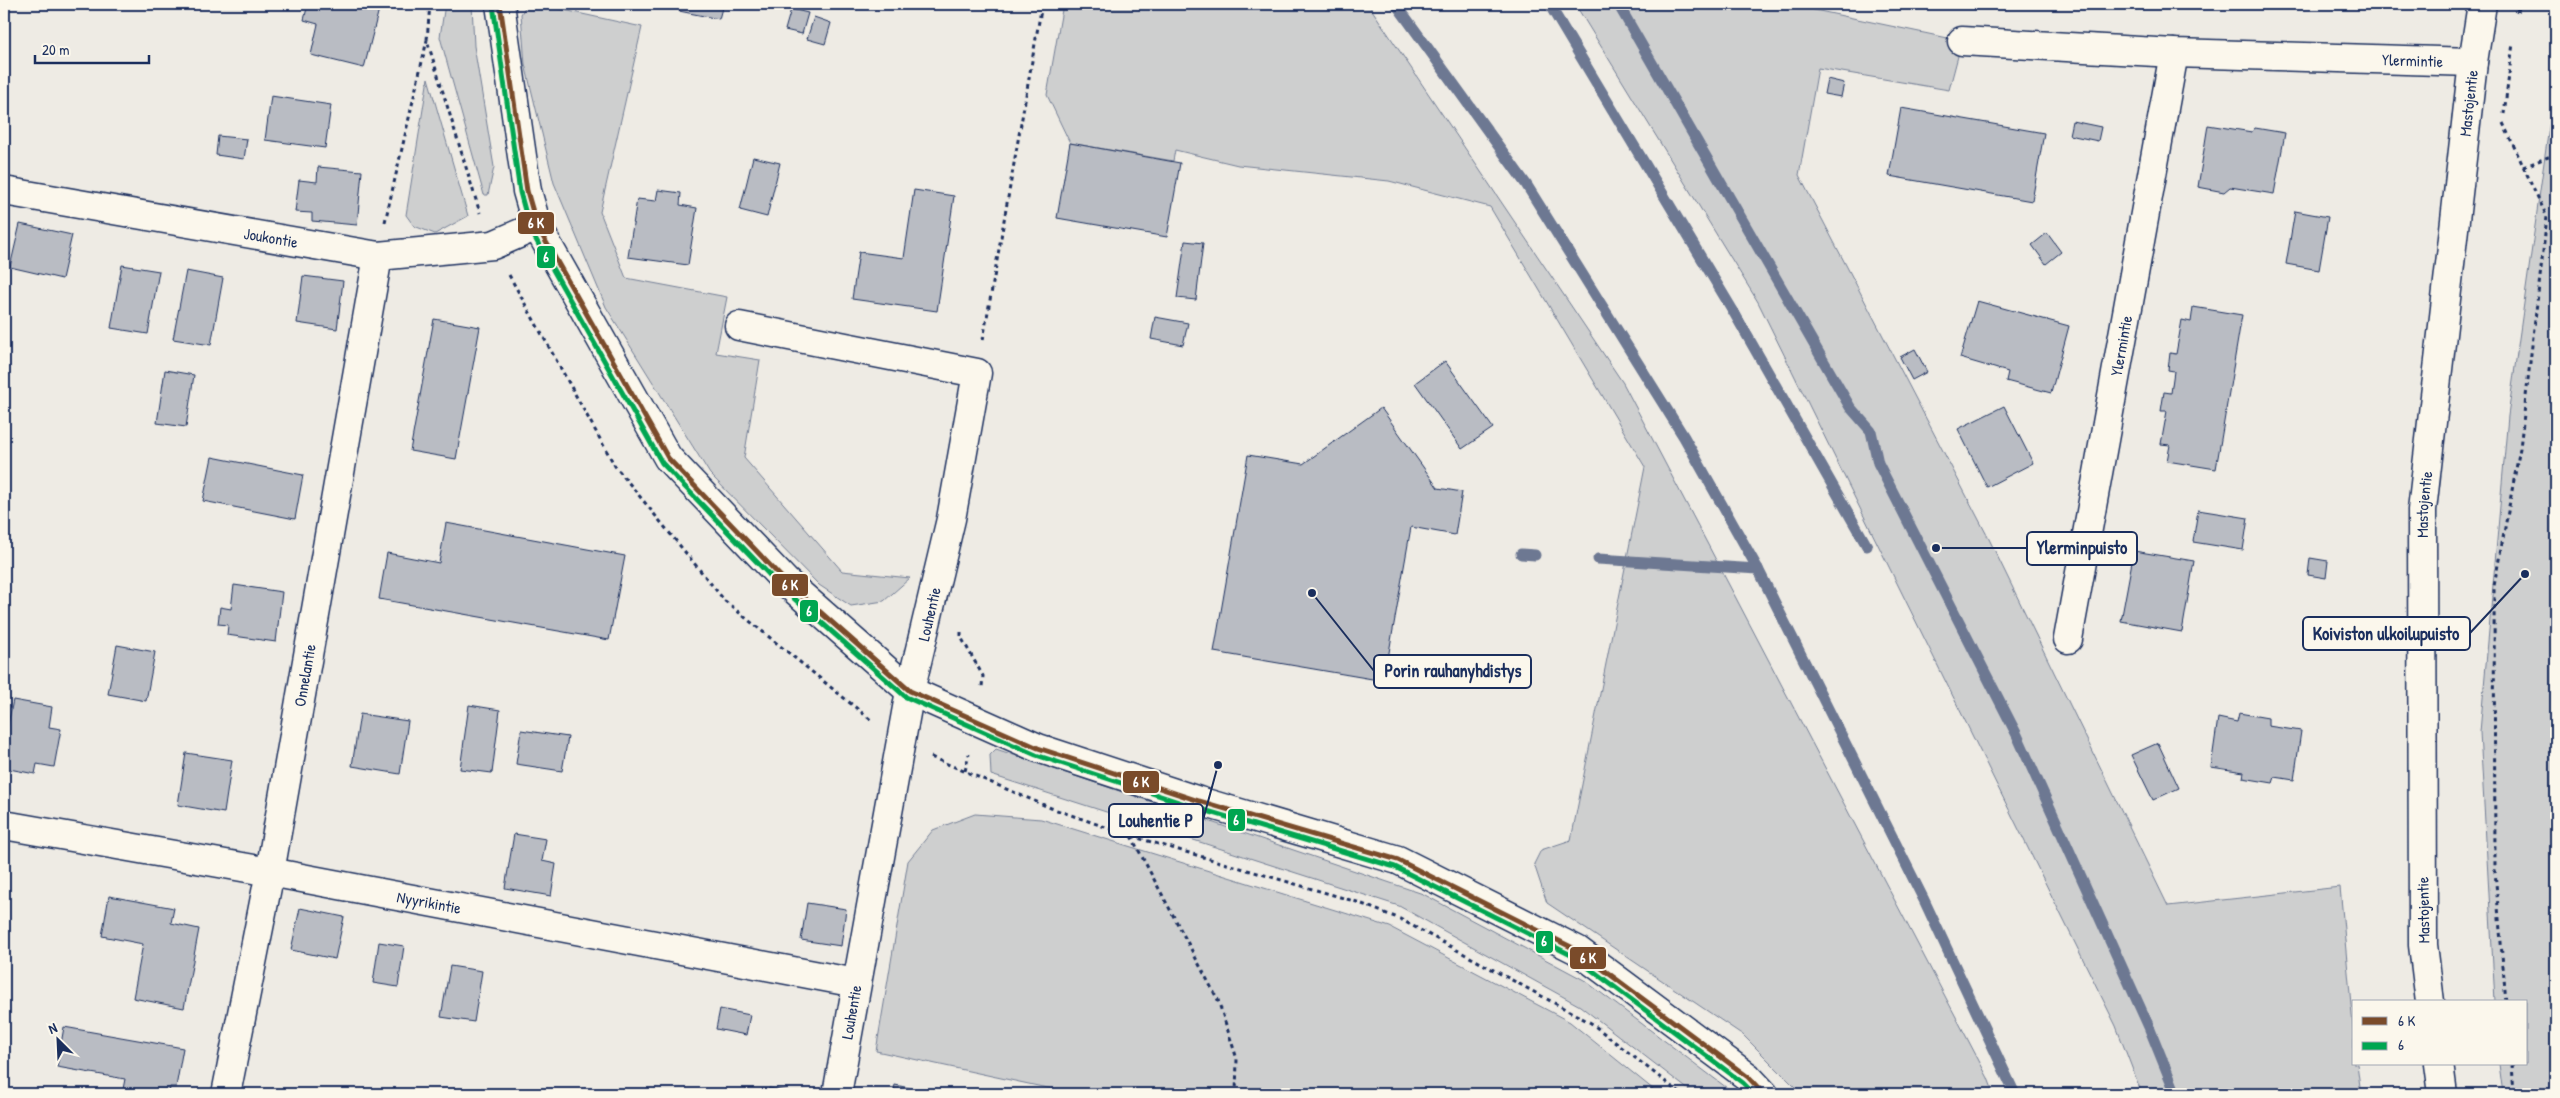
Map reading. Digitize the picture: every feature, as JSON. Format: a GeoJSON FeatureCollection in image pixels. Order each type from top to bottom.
{"type":"FeatureCollection","features":[{"type":"Feature","properties":{"kind":"street"},"geometry":{"type":"LineString","coordinates":[[500,4],[527,191],[537,226],[668,458],[785,581],[910,691],[1038,748],[1199,800],[1398,860],[1577,950],[1748,1077],[1764,1094]]}},
{"type":"Feature","properties":{"kind":"street","name":"Mastojentie"},"geometry":{"type":"LineString","coordinates":[[2430,1000],[2422,945],[2422,510],[2473,62],[2482,6]]}},
{"type":"Feature","properties":{"kind":"street","name":"Ylermintie"},"geometry":{"type":"LineString","coordinates":[[1962,41],[2174,53],[2473,62]]}},
{"type":"Feature","properties":{"kind":"street","name":"Ylermintie"},"geometry":{"type":"LineString","coordinates":[[2068,639],[2174,53]]}},
{"type":"Feature","properties":{"kind":"street","name":"Joukontie"},"geometry":{"type":"LineString","coordinates":[[4,192],[378,256],[493,245],[537,226]]}},
{"type":"Feature","properties":{"kind":"street","name":"Onnelantie"},"geometry":{"type":"LineString","coordinates":[[226,1094],[270,872],[378,256]]}},
{"type":"Feature","properties":{"kind":"street"},"geometry":{"type":"LineString","coordinates":[[740,326],[977,372]]}},
{"type":"Feature","properties":{"kind":"street","name":"Louhentie"},"geometry":{"type":"LineString","coordinates":[[837,1094],[910,691],[951,519],[977,372]]}},
{"type":"Feature","properties":{"kind":"street","name":"Nyyrikintie"},"geometry":{"type":"LineString","coordinates":[[4,825],[270,872],[856,983]]}},
{"type":"Feature","properties":{"kind":"street"},"geometry":{"type":"LineString","coordinates":[[2439,1066],[2443,1094]]}},
{"type":"Feature","properties":{"kind":"path"},"geometry":{"type":"LineString","coordinates":[[977,372],[1042,4]]}},
{"type":"Feature","properties":{"kind":"path"},"geometry":{"type":"LineString","coordinates":[[2516,15],[2519,4]]}},
{"type":"Feature","properties":{"kind":"path"},"geometry":{"type":"LineString","coordinates":[[2506,1000],[2495,871],[2494,586],[2520,448],[2547,217],[2502,125],[2514,34]]}},
{"type":"Feature","properties":{"kind":"path"},"geometry":{"type":"LineString","coordinates":[[378,256],[427,40]]}},
{"type":"Feature","properties":{"kind":"path"},"geometry":{"type":"LineString","coordinates":[[2523,167],[2556,154]]}},
{"type":"Feature","properties":{"kind":"path"},"geometry":{"type":"LineString","coordinates":[[961,628],[961,637],[983,676],[977,721],[965,771]]}},
{"type":"Feature","properties":{"kind":"path"},"geometry":{"type":"LineString","coordinates":[[1131,836],[1218,1000],[1237,1059],[1236,1094]]}},
{"type":"Feature","properties":{"kind":"path"},"geometry":{"type":"LineString","coordinates":[[2512,1066],[2514,1094]]}},
{"type":"Feature","properties":{"kind":"shaded area"},"geometry":{"type":"Polygon","coordinates":[[[445,4],[472,4],[474,46],[494,167],[488,195],[484,195],[440,37],[445,4]]]}},
{"type":"Feature","properties":{"kind":"shaded area"},"geometry":{"type":"Polygon","coordinates":[[[527,4],[536,4],[642,27],[600,212],[626,278],[727,297],[716,353],[760,360],[744,458],[842,571],[910,578],[884,601],[851,606],[819,585],[710,474],[606,307],[554,183],[525,64],[521,14],[527,4]]]}},
{"type":"Feature","properties":{"kind":"shaded area"},"geometry":{"type":"Polygon","coordinates":[[[1063,4],[1368,4],[1623,383],[1988,1078],[1994,1094],[1802,1094],[1743,1035],[1547,903],[1534,864],[1541,850],[1571,840],[1645,467],[1490,207],[1389,181],[1238,165],[1175,150],[1173,161],[1070,143],[1047,95],[1063,4]]]}},
{"type":"Feature","properties":{"kind":"shaded area"},"geometry":{"type":"Polygon","coordinates":[[[1575,4],[1786,4],[1962,41],[1949,90],[1818,68],[1799,175],[1989,539],[2168,906],[2340,887],[2352,1015],[2352,1066],[2357,1066],[2361,1094],[2142,1094],[2116,1026],[1758,302],[1575,4]]]}},
{"type":"Feature","properties":{"kind":"shaded area"},"geometry":{"type":"Polygon","coordinates":[[[428,78],[468,216],[435,234],[414,226],[406,215],[428,78]]]}},
{"type":"Feature","properties":{"kind":"shaded area"},"geometry":{"type":"Polygon","coordinates":[[[2556,78],[2556,1094],[2503,1094],[2499,1066],[2528,1066],[2528,1000],[2495,1000],[2480,732],[2508,416],[2556,78]]]}},
{"type":"Feature","properties":{"kind":"shaded area"},"geometry":{"type":"Polygon","coordinates":[[[996,749],[1423,894],[1584,980],[1735,1094],[1694,1094],[1580,1006],[1399,906],[991,775],[990,755],[996,749]]]}},
{"type":"Feature","properties":{"kind":"shaded area"},"geometry":{"type":"Polygon","coordinates":[[[975,814],[1041,819],[1390,927],[1570,1022],[1659,1094],[1075,1094],[876,1051],[908,861],[933,830],[975,814]]]}},
{"type":"Feature","properties":{"kind":"building"},"geometry":{"type":"Polygon","coordinates":[[[308,4],[362,4],[379,9],[364,68],[311,55],[318,24],[304,20],[308,4]]]}},
{"type":"Feature","properties":{"kind":"building"},"geometry":{"type":"Polygon","coordinates":[[[680,4],[723,4],[719,19],[679,11],[680,4]]]}},
{"type":"Feature","properties":{"kind":"building"},"geometry":{"type":"Polygon","coordinates":[[[791,9],[808,13],[802,34],[785,30],[791,9]]]}},
{"type":"Feature","properties":{"kind":"building"},"geometry":{"type":"Polygon","coordinates":[[[814,17],[831,23],[825,44],[807,39],[814,17]]]}},
{"type":"Feature","properties":{"kind":"building"},"geometry":{"type":"Polygon","coordinates":[[[1827,79],[1844,83],[1841,97],[1824,94],[1827,79]]]}},
{"type":"Feature","properties":{"kind":"building"},"geometry":{"type":"Polygon","coordinates":[[[271,96],[331,105],[325,148],[265,140],[271,96]]]}},
{"type":"Feature","properties":{"kind":"building"},"geometry":{"type":"Polygon","coordinates":[[[1901,108],[2044,133],[2032,201],[1889,176],[1901,108]]]}},
{"type":"Feature","properties":{"kind":"building"},"geometry":{"type":"Polygon","coordinates":[[[2072,121],[2101,127],[2098,141],[2069,135],[2072,121]]]}},
{"type":"Feature","properties":{"kind":"building"},"geometry":{"type":"Polygon","coordinates":[[[2208,125],[2252,132],[2255,128],[2285,133],[2274,194],[2230,187],[2224,192],[2198,187],[2208,125]]]}},
{"type":"Feature","properties":{"kind":"building"},"geometry":{"type":"Polygon","coordinates":[[[218,136],[247,139],[244,159],[216,155],[218,136]]]}},
{"type":"Feature","properties":{"kind":"building"},"geometry":{"type":"Polygon","coordinates":[[[1070,143],[1180,163],[1167,237],[1057,218],[1070,143]]]}},
{"type":"Feature","properties":{"kind":"building"},"geometry":{"type":"Polygon","coordinates":[[[753,157],[780,163],[767,217],[740,210],[753,157]]]}},
{"type":"Feature","properties":{"kind":"building"},"geometry":{"type":"Polygon","coordinates":[[[318,167],[362,171],[357,225],[312,221],[312,213],[295,212],[299,180],[317,182],[318,167]]]}},
{"type":"Feature","properties":{"kind":"building"},"geometry":{"type":"Polygon","coordinates":[[[658,190],[681,193],[680,205],[697,208],[688,265],[628,257],[637,199],[656,201],[658,190]]]}},
{"type":"Feature","properties":{"kind":"building"},"geometry":{"type":"Polygon","coordinates":[[[914,190],[954,196],[937,311],[852,299],[859,252],[904,258],[914,190]]]}},
{"type":"Feature","properties":{"kind":"building"},"geometry":{"type":"Polygon","coordinates":[[[2295,211],[2328,217],[2319,270],[2286,264],[2295,211]]]}},
{"type":"Feature","properties":{"kind":"building"},"geometry":{"type":"Polygon","coordinates":[[[20,224],[72,235],[62,279],[10,267],[20,224]]]}},
{"type":"Feature","properties":{"kind":"building"},"geometry":{"type":"Polygon","coordinates":[[[2047,233],[2061,252],[2046,264],[2032,245],[2047,233]]]}},
{"type":"Feature","properties":{"kind":"building"},"geometry":{"type":"Polygon","coordinates":[[[1185,241],[1203,243],[1196,300],[1177,298],[1185,241]]]}},
{"type":"Feature","properties":{"kind":"building"},"geometry":{"type":"Polygon","coordinates":[[[122,265],[159,271],[148,334],[111,328],[122,265]]]}},
{"type":"Feature","properties":{"kind":"building"},"geometry":{"type":"Polygon","coordinates":[[[186,271],[223,278],[211,345],[173,339],[186,271]]]}},
{"type":"Feature","properties":{"kind":"building"},"geometry":{"type":"Polygon","coordinates":[[[303,276],[343,281],[337,329],[297,323],[303,276]]]}},
{"type":"Feature","properties":{"kind":"building"},"geometry":{"type":"Polygon","coordinates":[[[1977,301],[2069,326],[2051,393],[2006,381],[2008,372],[1960,358],[1977,301]]]}},
{"type":"Feature","properties":{"kind":"building"},"geometry":{"type":"Polygon","coordinates":[[[2193,307],[2242,315],[2216,469],[2167,461],[2170,445],[2161,444],[2167,411],[2161,411],[2164,392],[2171,393],[2174,371],[2168,370],[2170,353],[2176,354],[2182,320],[2191,322],[2193,307]]]}},
{"type":"Feature","properties":{"kind":"building"},"geometry":{"type":"Polygon","coordinates":[[[1155,317],[1188,323],[1183,345],[1151,339],[1155,317]]]}},
{"type":"Feature","properties":{"kind":"building"},"geometry":{"type":"Polygon","coordinates":[[[434,319],[480,327],[456,459],[410,451],[434,319]]]}},
{"type":"Feature","properties":{"kind":"building"},"geometry":{"type":"Polygon","coordinates":[[[1915,349],[1927,372],[1912,380],[1900,357],[1915,349]]]}},
{"type":"Feature","properties":{"kind":"building"},"geometry":{"type":"Polygon","coordinates":[[[1445,361],[1493,428],[1462,449],[1415,383],[1445,361]]]}},
{"type":"Feature","properties":{"kind":"building"},"geometry":{"type":"Polygon","coordinates":[[[165,370],[194,375],[186,427],[157,423],[165,370]]]}},
{"type":"Feature","properties":{"kind":"building"},"geometry":{"type":"Polygon","coordinates":[[[2004,406],[2033,463],[1987,487],[1958,429],[2004,406]]]}},
{"type":"Feature","properties":{"kind":"building"},"geometry":{"type":"Polygon","coordinates":[[[1381,408],[1438,488],[1462,492],[1455,535],[1411,527],[1384,681],[1214,652],[1248,455],[1303,464],[1381,408]]]}},
{"type":"Feature","properties":{"kind":"building"},"geometry":{"type":"Polygon","coordinates":[[[212,457],[303,475],[295,519],[203,501],[212,457]]]}},
{"type":"Feature","properties":{"kind":"building"},"geometry":{"type":"Polygon","coordinates":[[[2198,510],[2248,518],[2243,550],[2193,542],[2198,510]]]}},
{"type":"Feature","properties":{"kind":"building"},"geometry":{"type":"Polygon","coordinates":[[[446,523],[625,556],[609,640],[379,599],[387,553],[439,563],[446,523]]]}},
{"type":"Feature","properties":{"kind":"building"},"geometry":{"type":"Polygon","coordinates":[[[2134,551],[2194,561],[2182,632],[2121,621],[2134,551]]]}},
{"type":"Feature","properties":{"kind":"building"},"geometry":{"type":"Polygon","coordinates":[[[2310,558],[2328,561],[2326,578],[2308,575],[2310,558]]]}},
{"type":"Feature","properties":{"kind":"building"},"geometry":{"type":"Polygon","coordinates":[[[234,585],[282,592],[276,642],[227,635],[228,625],[218,624],[220,607],[231,609],[234,585]]]}},
{"type":"Feature","properties":{"kind":"building"},"geometry":{"type":"Polygon","coordinates":[[[117,645],[155,652],[146,701],[108,694],[117,645]]]}},
{"type":"Feature","properties":{"kind":"building"},"geometry":{"type":"Polygon","coordinates":[[[13,700],[52,707],[49,727],[61,729],[54,767],[37,764],[35,774],[4,768],[4,729],[7,729],[13,700]]]}},
{"type":"Feature","properties":{"kind":"building"},"geometry":{"type":"Polygon","coordinates":[[[469,705],[500,710],[492,773],[460,769],[469,705]]]}},
{"type":"Feature","properties":{"kind":"building"},"geometry":{"type":"Polygon","coordinates":[[[2239,713],[2268,718],[2268,726],[2301,731],[2294,780],[2275,777],[2273,783],[2243,778],[2244,772],[2211,767],[2218,718],[2237,722],[2239,713]]]}},
{"type":"Feature","properties":{"kind":"building"},"geometry":{"type":"Polygon","coordinates":[[[360,714],[408,721],[400,774],[352,766],[360,714]]]}},
{"type":"Feature","properties":{"kind":"building"},"geometry":{"type":"Polygon","coordinates":[[[521,730],[568,737],[562,771],[516,764],[521,730]]]}},
{"type":"Feature","properties":{"kind":"building"},"geometry":{"type":"Polygon","coordinates":[[[2158,743],[2179,788],[2153,800],[2131,755],[2158,743]]]}},
{"type":"Feature","properties":{"kind":"building"},"geometry":{"type":"Polygon","coordinates":[[[186,753],[232,760],[224,813],[178,805],[186,753]]]}},
{"type":"Feature","properties":{"kind":"building"},"geometry":{"type":"Polygon","coordinates":[[[514,834],[546,839],[542,861],[556,864],[551,896],[505,888],[514,834]]]}},
{"type":"Feature","properties":{"kind":"building"},"geometry":{"type":"Polygon","coordinates":[[[109,896],[174,908],[171,923],[199,929],[184,1008],[133,998],[143,944],[102,936],[109,896]]]}},
{"type":"Feature","properties":{"kind":"building"},"geometry":{"type":"Polygon","coordinates":[[[807,903],[846,909],[841,946],[801,940],[807,903]]]}},
{"type":"Feature","properties":{"kind":"building"},"geometry":{"type":"Polygon","coordinates":[[[300,908],[344,917],[335,959],[291,950],[300,908]]]}},
{"type":"Feature","properties":{"kind":"building"},"geometry":{"type":"Polygon","coordinates":[[[379,942],[404,946],[398,987],[373,983],[379,942]]]}},
{"type":"Feature","properties":{"kind":"building"},"geometry":{"type":"Polygon","coordinates":[[[450,966],[482,971],[474,1022],[441,1017],[450,966]]]}},
{"type":"Feature","properties":{"kind":"building"},"geometry":{"type":"Polygon","coordinates":[[[720,1009],[750,1015],[746,1035],[716,1029],[720,1009]]]}},
{"type":"Feature","properties":{"kind":"building"},"geometry":{"type":"Polygon","coordinates":[[[64,1027],[183,1048],[176,1087],[170,1087],[169,1094],[122,1094],[125,1079],[57,1067],[64,1027]]]}},
{"type":"Feature","properties":{"kind":"building"},"geometry":{"type":"Polygon","coordinates":[[[895,1085],[939,1094],[893,1094],[895,1085]]]}},
{"type":"Feature","properties":{"kind":"building"},"geometry":{"type":"Polygon","coordinates":[[[769,1088],[802,1094],[767,1094],[769,1088]]]}},
{"type":"Feature","properties":{"kind":"waterway"},"geometry":{"type":"LineString","coordinates":[[1396,4],[1526,184],[1684,437],[1758,569],[1924,900],[2015,1094]]}},
{"type":"Feature","properties":{"kind":"waterway"},"geometry":{"type":"LineString","coordinates":[[1549,4],[1732,309],[1867,546]]}},
{"type":"Feature","properties":{"kind":"waterway"},"geometry":{"type":"LineString","coordinates":[[1618,4],[1850,407],[1871,431],[1878,463],[2017,735],[2149,1027],[2176,1094]]}},
{"type":"Feature","properties":{"kind":"waterway"},"geometry":{"type":"LineString","coordinates":[[1521,554],[1535,555]]}},
{"type":"Feature","properties":{"kind":"waterway"},"geometry":{"type":"LineString","coordinates":[[1598,559],[1758,569]]}},
{"type":"Feature","properties":{"kind":"transit line"},"geometry":{"type":"LineString","coordinates":[[500,4],[527,191],[537,226],[668,458],[785,581],[910,691],[1038,748],[1199,801],[1398,860],[1577,950],[1748,1077],[1764,1094]]}},
{"type":"Feature","properties":{"kind":"transit line","name":"6"},"geometry":{"type":"LineString","coordinates":[[493,5],[520,192],[530,229],[662,463],[780,586],[906,697],[1036,755],[1197,808],[1395,867],[1573,956],[1743,1083],[1754,1094]]}},
{"type":"Feature","properties":{"kind":"place","name":"Ylerminpuisto"},"geometry":{"type":"Point","coordinates":[1936,548]}},
{"type":"Feature","properties":{"kind":"place","name":"Koiviston ulkoilupuisto"},"geometry":{"type":"Point","coordinates":[2525,574]}},
{"type":"Feature","properties":{"kind":"place","name":"Porin rauhanyhdistys"},"geometry":{"type":"Point","coordinates":[1312,593]}},
{"type":"Feature","properties":{"kind":"place","name":"Louhentie P"},"geometry":{"type":"Point","coordinates":[1218,765]}}]}
